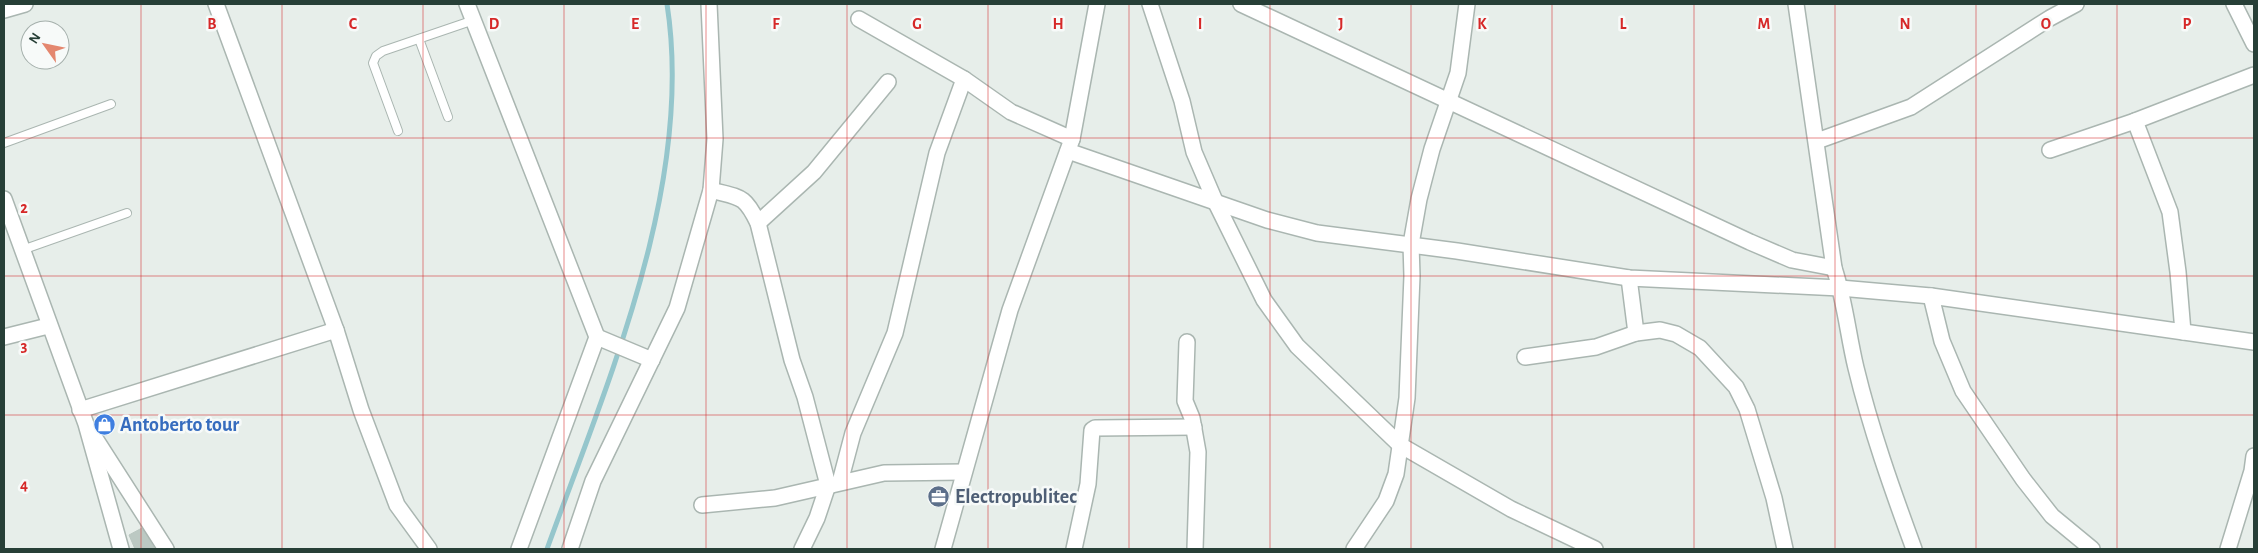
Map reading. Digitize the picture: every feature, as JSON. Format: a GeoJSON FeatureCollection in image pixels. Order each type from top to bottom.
{"type":"FeatureCollection","features":[{"type":"Feature","properties":{"kind":"street"},"geometry":{"type":"LineString","coordinates":[[4,10],[25,4]]}},
{"type":"Feature","properties":{"kind":"street"},"geometry":{"type":"LineString","coordinates":[[216,4],[336,330],[361,410],[397,505],[429,549]]}},
{"type":"Feature","properties":{"kind":"street"},"geometry":{"type":"LineString","coordinates":[[467,4],[597,337],[520,549]]}},
{"type":"Feature","properties":{"kind":"street"},"geometry":{"type":"LineString","coordinates":[[570,549],[593,481],[676,308],[711,190],[715,140],[714,76],[709,4]]}},
{"type":"Feature","properties":{"kind":"street"},"geometry":{"type":"LineString","coordinates":[[943,549],[1010,310],[1070,145],[1097,4]]}},
{"type":"Feature","properties":{"kind":"street"},"geometry":{"type":"LineString","coordinates":[[1150,4],[1182,102],[1194,152],[1215,202],[1264,300],[1297,346],[1400,445],[1511,509],[1594,549]]}},
{"type":"Feature","properties":{"kind":"street"},"geometry":{"type":"LineString","coordinates":[[1241,4],[1750,242],[1792,260],[1834,268]]}},
{"type":"Feature","properties":{"kind":"street"},"geometry":{"type":"LineString","coordinates":[[1354,549],[1386,501],[1396,474],[1407,398],[1412,276],[1411,244],[1419,199],[1458,73],[1467,4]]}},
{"type":"Feature","properties":{"kind":"street"},"geometry":{"type":"LineString","coordinates":[[1796,4],[1834,268],[1840,288],[1856,367],[1879,452],[1914,549]]}},
{"type":"Feature","properties":{"kind":"street"},"geometry":{"type":"LineString","coordinates":[[1817,142],[1911,107],[2050,18],[2076,4]]}},
{"type":"Feature","properties":{"kind":"street"},"geometry":{"type":"LineString","coordinates":[[2234,4],[2254,44]]}},
{"type":"Feature","properties":{"kind":"street"},"geometry":{"type":"LineString","coordinates":[[859,19],[964,79],[1011,112],[1070,145],[1215,202],[1266,220],[1317,233],[1411,244],[1629,278],[1840,288],[1931,296],[2254,342]]}},
{"type":"Feature","properties":{"kind":"street"},"geometry":{"type":"LineString","coordinates":[[2050,150],[2135,121],[2254,75]]}},
{"type":"Feature","properties":{"kind":"street"},"geometry":{"type":"LineString","coordinates":[[802,549],[834,483],[895,333],[937,153],[964,79]]}},
{"type":"Feature","properties":{"kind":"street"},"geometry":{"type":"LineString","coordinates":[[758,222],[814,172],[888,82]]}},
{"type":"Feature","properties":{"kind":"street"},"geometry":{"type":"LineString","coordinates":[[2135,121],[2170,212],[2183,332]]}},
{"type":"Feature","properties":{"kind":"street"},"geometry":{"type":"LineString","coordinates":[[711,190],[740,198],[749,204],[758,222],[792,360],[834,483]]}},
{"type":"Feature","properties":{"kind":"street"},"geometry":{"type":"LineString","coordinates":[[4,199],[48,326],[83,417],[117,548]]}},
{"type":"Feature","properties":{"kind":"street"},"geometry":{"type":"LineString","coordinates":[[1629,278],[1636,333]]}},
{"type":"Feature","properties":{"kind":"street"},"geometry":{"type":"LineString","coordinates":[[1931,296],[1942,341],[1963,391],[2023,479],[2052,516],[2092,549]]}},
{"type":"Feature","properties":{"kind":"street"},"geometry":{"type":"LineString","coordinates":[[4,336],[48,326]]}},
{"type":"Feature","properties":{"kind":"street"},"geometry":{"type":"LineString","coordinates":[[83,417],[336,330]]}},
{"type":"Feature","properties":{"kind":"street"},"geometry":{"type":"LineString","coordinates":[[1525,357],[1596,347],[1636,333],[1660,330],[1676,334],[1700,348],[1736,387],[1747,409],[1774,498],[1785,549]]}},
{"type":"Feature","properties":{"kind":"street"},"geometry":{"type":"LineString","coordinates":[[597,337],[652,360]]}},
{"type":"Feature","properties":{"kind":"street"},"geometry":{"type":"LineString","coordinates":[[1187,342],[1185,401],[1194,427],[1198,452],[1195,549]]}},
{"type":"Feature","properties":{"kind":"street"},"geometry":{"type":"LineString","coordinates":[[83,417],[166,549]]}},
{"type":"Feature","properties":{"kind":"street"},"geometry":{"type":"LineString","coordinates":[[1074,549],[1088,484],[1092,430],[1095,428],[1194,427]]}},
{"type":"Feature","properties":{"kind":"street"},"geometry":{"type":"LineString","coordinates":[[2228,549],[2252,471],[2254,456]]}},
{"type":"Feature","properties":{"kind":"street"},"geometry":{"type":"LineString","coordinates":[[702,505],[775,498],[884,473],[964,472]]}},
{"type":"Feature","properties":{"kind":"street"},"geometry":{"type":"LineString","coordinates":[[104,493],[126,485]]}},
{"type":"Feature","properties":{"kind":"lane"},"geometry":{"type":"LineString","coordinates":[[398,132],[373,63],[376,56],[383,51],[474,20]]}},
{"type":"Feature","properties":{"kind":"lane"},"geometry":{"type":"LineString","coordinates":[[419,39],[448,117]]}},
{"type":"Feature","properties":{"kind":"lane"},"geometry":{"type":"LineString","coordinates":[[4,143],[111,104]]}},
{"type":"Feature","properties":{"kind":"lane"},"geometry":{"type":"LineString","coordinates":[[22,250],[127,213]]}},
{"type":"Feature","properties":{"kind":"building"},"geometry":{"type":"Polygon","coordinates":[[[142,528],[155,549],[135,549],[129,535],[142,528]]]}},
{"type":"Feature","properties":{"kind":"waterway"},"geometry":{"type":"LineString","coordinates":[[547,549],[619,351],[640,282],[657,212],[668,142],[672,72],[667,4]]}},
{"type":"Feature","properties":{"kind":"place","name":"Antoberto tour"},"geometry":{"type":"Point","coordinates":[104,424]}},
{"type":"Feature","properties":{"kind":"place","name":"Electropublitec"},"geometry":{"type":"Point","coordinates":[939,496]}}]}
